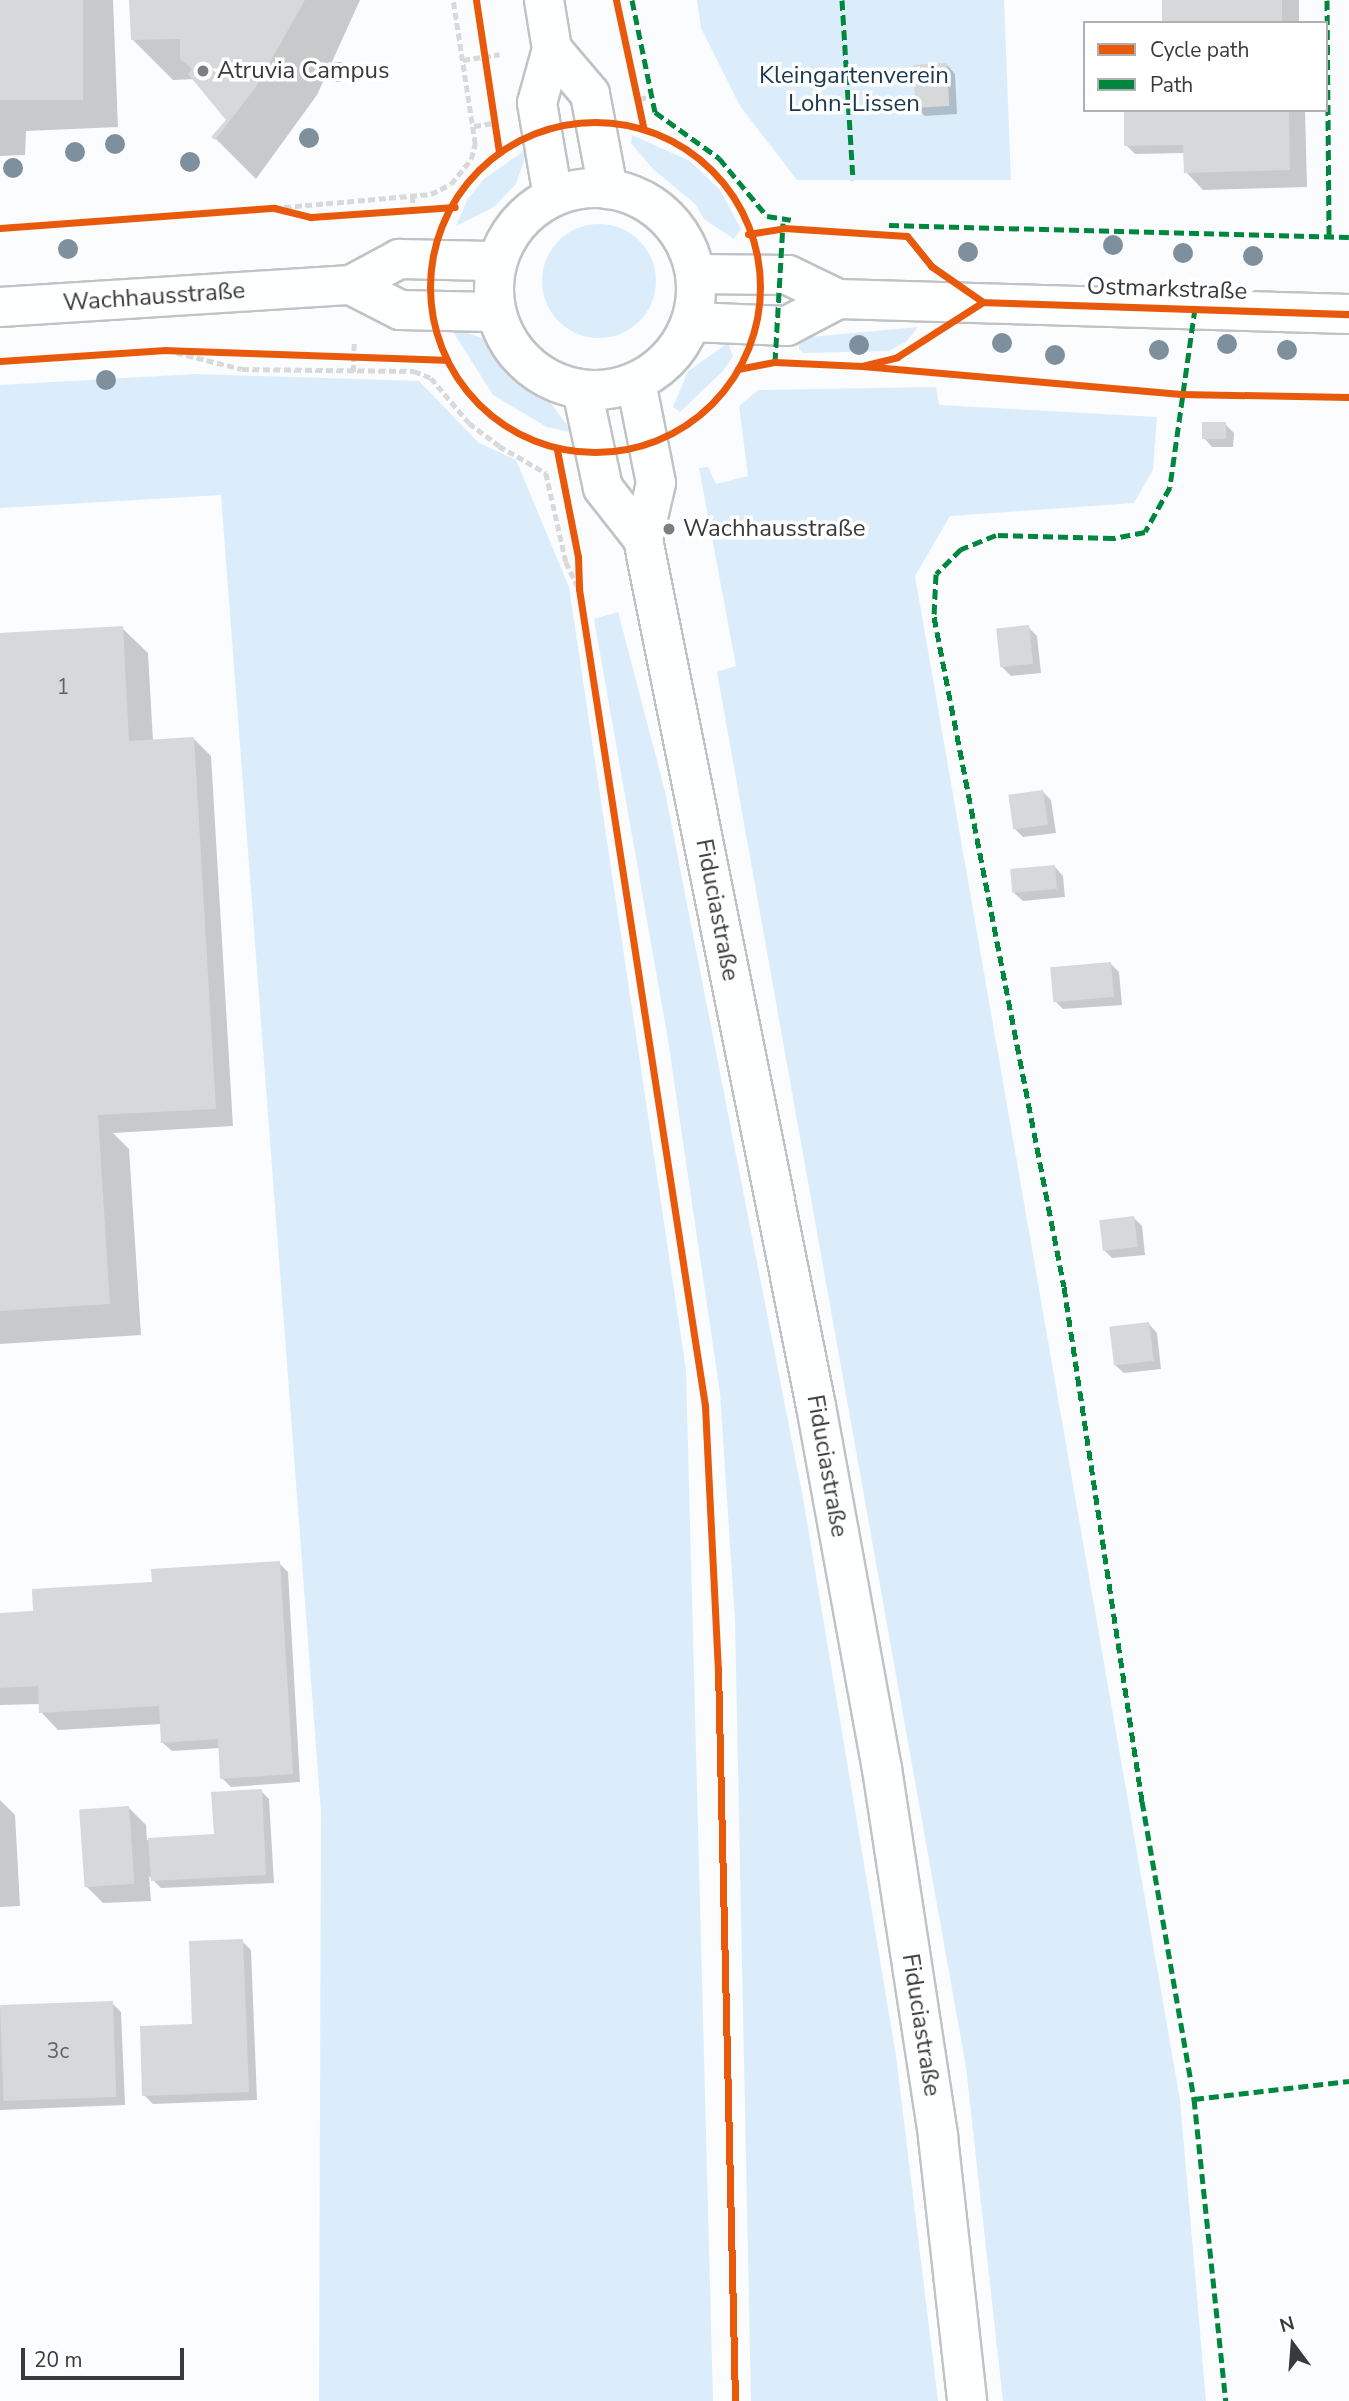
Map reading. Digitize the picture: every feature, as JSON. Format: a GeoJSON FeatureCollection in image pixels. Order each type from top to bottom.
{"type":"FeatureCollection","features":[{"type":"Feature","properties":{"kind":"main road"},"geometry":{"type":"LineString","coordinates":[[544,0],[552,49],[537,103],[553,197]]}},
{"type":"Feature","properties":{"kind":"main road"},"geometry":{"type":"LineString","coordinates":[[552,49],[590,93],[608,189]]}},
{"type":"Feature","properties":{"kind":"main road"},"geometry":{"type":"LineString","coordinates":[[580,188],[608,189],[640,198],[666,216],[685,243],[696,274],[692,322],[679,347],[636,382],[610,390],[582,390],[552,382],[526,364],[507,341],[495,312],[497,261],[518,223],[553,197],[580,188]]}},
{"type":"Feature","properties":{"kind":"main road","name":"Wachhausstraße"},"geometry":{"type":"LineString","coordinates":[[0,307],[351,285],[399,259],[497,261]]}},
{"type":"Feature","properties":{"kind":"main road","name":"Ostmarkstraße"},"geometry":{"type":"LineString","coordinates":[[696,274],[788,275],[838,299],[1349,314]]}},
{"type":"Feature","properties":{"kind":"main road"},"geometry":{"type":"LineString","coordinates":[[351,285],[400,310],[495,312]]}},
{"type":"Feature","properties":{"kind":"main road","name":"Ostmarkstraße"},"geometry":{"type":"LineString","coordinates":[[692,322],[787,326],[838,299]]}},
{"type":"Feature","properties":{"kind":"main road","name":"Fiduciastraße"},"geometry":{"type":"LineString","coordinates":[[636,382],[656,483],[643,539],[816,1406],[882,1769],[938,2137],[967,2401]]}},
{"type":"Feature","properties":{"kind":"main road","name":"Fiduciastraße"},"geometry":{"type":"LineString","coordinates":[[582,390],[603,488],[643,539]]}},
{"type":"Feature","properties":{"kind":"path"},"geometry":{"type":"LineString","coordinates":[[274,208],[431,194],[451,184],[471,159],[475,145],[453,0]]}},
{"type":"Feature","properties":{"kind":"path"},"geometry":{"type":"LineString","coordinates":[[484,46],[488,70]]}},
{"type":"Feature","properties":{"kind":"path"},"geometry":{"type":"LineString","coordinates":[[463,60],[505,53]]}},
{"type":"Feature","properties":{"kind":"path"},"geometry":{"type":"LineString","coordinates":[[595,120],[643,126],[635,87]]}},
{"type":"Feature","properties":{"kind":"path"},"geometry":{"type":"LineString","coordinates":[[493,110],[499,152],[540,131]]}},
{"type":"Feature","properties":{"kind":"path"},"geometry":{"type":"LineString","coordinates":[[274,208],[311,217]]}},
{"type":"Feature","properties":{"kind":"path"},"geometry":{"type":"LineString","coordinates":[[400,211],[424,209]]}},
{"type":"Feature","properties":{"kind":"path"},"geometry":{"type":"LineString","coordinates":[[353,372],[355,331]]}},
{"type":"Feature","properties":{"kind":"path"},"geometry":{"type":"LineString","coordinates":[[166,350],[216,351]]}},
{"type":"Feature","properties":{"kind":"path"},"geometry":{"type":"LineString","coordinates":[[166,350],[242,369],[414,371],[431,378],[469,423],[547,473],[566,562],[579,589]]}},
{"type":"Feature","properties":{"kind":"path"},"geometry":{"type":"LineString","coordinates":[[340,358],[366,358]]}},
{"type":"Feature","properties":{"kind":"path"},"geometry":{"type":"LineString","coordinates":[[578,558],[579,589]]}},
{"type":"Feature","properties":{"kind":"green space","name":"Kleingartenverein Lohn-Lissen"},"geometry":{"type":"Polygon","coordinates":[[[697,0],[1004,0],[1011,180],[797,180],[740,106],[701,28],[697,0]]]}},
{"type":"Feature","properties":{"kind":"green space"},"geometry":{"type":"Polygon","coordinates":[[[632,135],[690,161],[720,190],[741,229],[734,239],[704,219],[695,204],[653,169],[631,143],[632,135]]]}},
{"type":"Feature","properties":{"kind":"green space"},"geometry":{"type":"Polygon","coordinates":[[[528,148],[516,184],[494,207],[456,226],[467,200],[484,179],[528,148]]]}},
{"type":"Feature","properties":{"kind":"green space"},"geometry":{"type":"Polygon","coordinates":[[[599,224],[621,228],[640,240],[652,259],[656,281],[652,303],[640,322],[621,334],[599,338],[577,334],[558,322],[546,303],[542,281],[546,259],[558,240],[577,228],[599,224]]]}},
{"type":"Feature","properties":{"kind":"green space"},"geometry":{"type":"Polygon","coordinates":[[[450,327],[485,339],[521,378],[543,393],[573,433],[547,427],[493,395],[450,327]]]}},
{"type":"Feature","properties":{"kind":"green space"},"geometry":{"type":"Polygon","coordinates":[[[918,327],[907,341],[889,351],[803,353],[799,349],[799,338],[918,327]]]}},
{"type":"Feature","properties":{"kind":"green space"},"geometry":{"type":"Polygon","coordinates":[[[728,343],[733,356],[723,371],[680,412],[673,407],[688,371],[728,343]]]}},
{"type":"Feature","properties":{"kind":"green space"},"geometry":{"type":"Polygon","coordinates":[[[196,374],[419,381],[479,443],[516,460],[569,587],[686,1370],[713,2401],[319,2401],[321,1812],[221,495],[0,508],[0,385],[196,374]]]}},
{"type":"Feature","properties":{"kind":"green space"},"geometry":{"type":"Polygon","coordinates":[[[936,387],[939,405],[1157,417],[1153,470],[1134,503],[950,516],[915,576],[1180,2100],[1206,2401],[1003,2401],[966,2067],[717,672],[736,666],[699,468],[708,467],[716,484],[748,476],[739,406],[758,390],[936,387]]]}},
{"type":"Feature","properties":{"kind":"green space"},"geometry":{"type":"Polygon","coordinates":[[[618,612],[665,791],[803,1498],[896,2056],[938,2401],[751,2401],[735,1620],[720,1393],[668,1040],[594,619],[618,612]]]}},
{"type":"Feature","properties":{"kind":"building"},"geometry":{"type":"Polygon","coordinates":[[[0,0],[83,0],[83,100],[0,100],[0,0]]]}},
{"type":"Feature","properties":{"kind":"building"},"geometry":{"type":"Polygon","coordinates":[[[129,0],[305,0],[256,87],[215,140],[211,137],[226,120],[188,74],[192,69],[180,59],[180,39],[131,40],[129,0]]]}},
{"type":"Feature","properties":{"kind":"building"},"geometry":{"type":"Polygon","coordinates":[[[1162,0],[1282,0],[1282,21],[1162,21],[1162,0]]]}},
{"type":"Feature","properties":{"kind":"building"},"geometry":{"type":"Polygon","coordinates":[[[947,63],[949,106],[915,108],[913,65],[947,63]]]}},
{"type":"Feature","properties":{"kind":"building"},"geometry":{"type":"Polygon","coordinates":[[[1124,112],[1289,112],[1290,170],[1184,173],[1183,145],[1124,146],[1124,112]]]}},
{"type":"Feature","properties":{"kind":"building"},"geometry":{"type":"Polygon","coordinates":[[[1202,422],[1226,422],[1226,439],[1202,439],[1202,422]]]}},
{"type":"Feature","properties":{"kind":"building"},"geometry":{"type":"Polygon","coordinates":[[[1029,625],[1033,664],[1000,667],[996,628],[1029,625]]]}},
{"type":"Feature","properties":{"kind":"building"},"geometry":{"type":"Polygon","coordinates":[[[123,626],[129,741],[194,737],[216,1109],[98,1115],[110,1304],[0,1311],[0,633],[123,626]]]}},
{"type":"Feature","properties":{"kind":"building"},"geometry":{"type":"Polygon","coordinates":[[[1043,790],[1048,825],[1013,830],[1008,795],[1043,790]]]}},
{"type":"Feature","properties":{"kind":"building"},"geometry":{"type":"Polygon","coordinates":[[[1055,865],[1057,889],[1012,893],[1010,869],[1055,865]]]}},
{"type":"Feature","properties":{"kind":"building"},"geometry":{"type":"Polygon","coordinates":[[[1111,962],[1114,997],[1053,1002],[1050,967],[1111,962]]]}},
{"type":"Feature","properties":{"kind":"building"},"geometry":{"type":"Polygon","coordinates":[[[1134,1216],[1138,1247],[1103,1251],[1099,1220],[1134,1216]]]}},
{"type":"Feature","properties":{"kind":"building"},"geometry":{"type":"Polygon","coordinates":[[[1149,1322],[1154,1361],[1114,1366],[1109,1327],[1149,1322]]]}},
{"type":"Feature","properties":{"kind":"building"},"geometry":{"type":"Polygon","coordinates":[[[280,1561],[293,1774],[220,1779],[218,1739],[161,1743],[159,1706],[39,1713],[38,1686],[0,1688],[0,1613],[33,1611],[32,1589],[152,1582],[151,1569],[280,1561]]]}},
{"type":"Feature","properties":{"kind":"building"},"geometry":{"type":"Polygon","coordinates":[[[262,1789],[266,1875],[151,1881],[148,1838],[214,1834],[211,1792],[262,1789]]]}},
{"type":"Feature","properties":{"kind":"building"},"geometry":{"type":"Polygon","coordinates":[[[129,1806],[134,1884],[85,1887],[79,1809],[129,1806]]]}},
{"type":"Feature","properties":{"kind":"building"},"geometry":{"type":"Polygon","coordinates":[[[243,1939],[249,2092],[142,2096],[140,2026],[192,2024],[189,1941],[243,1939]]]}},
{"type":"Feature","properties":{"kind":"building"},"geometry":{"type":"Polygon","coordinates":[[[113,2001],[116,2097],[3,2101],[0,2005],[113,2001]]]}},
{"type":"Feature","properties":{"kind":"marked path"},"geometry":{"type":"LineString","coordinates":[[632,0],[655,112],[719,158],[767,216],[791,220]]}},
{"type":"Feature","properties":{"kind":"marked path"},"geometry":{"type":"LineString","coordinates":[[842,0],[853,180]]}},
{"type":"Feature","properties":{"kind":"marked path"},"geometry":{"type":"LineString","coordinates":[[1327,0],[1327,21]]}},
{"type":"Feature","properties":{"kind":"marked path"},"geometry":{"type":"LineString","coordinates":[[1328,112],[1329,236]]}},
{"type":"Feature","properties":{"kind":"marked path"},"geometry":{"type":"LineString","coordinates":[[775,362],[783,223]]}},
{"type":"Feature","properties":{"kind":"marked path"},"geometry":{"type":"LineString","coordinates":[[889,225],[1349,237]]}},
{"type":"Feature","properties":{"kind":"marked path"},"geometry":{"type":"LineString","coordinates":[[1195,308],[1170,487],[1145,532],[1113,538],[996,535],[961,549],[936,574],[934,617],[1064,1287],[1142,1801],[1194,2099],[1226,2401]]}},
{"type":"Feature","properties":{"kind":"marked path"},"geometry":{"type":"LineString","coordinates":[[1194,2099],[1349,2081]]}},
{"type":"Feature","properties":{"kind":"cycle path"},"geometry":{"type":"LineString","coordinates":[[476,0],[499,152]]}},
{"type":"Feature","properties":{"kind":"cycle path"},"geometry":{"type":"LineString","coordinates":[[616,0],[643,126]]}},
{"type":"Feature","properties":{"kind":"cycle path"},"geometry":{"type":"LineString","coordinates":[[595,122],[643,129],[673,142],[700,160],[722,182],[740,209],[753,239],[760,287],[753,335],[740,365],[722,392],[700,414],[673,432],[643,445],[595,452],[547,445],[517,432],[490,414],[468,392],[450,365],[437,335],[430,287],[437,239],[450,209],[468,182],[490,160],[517,142],[547,129],[595,122]]}},
{"type":"Feature","properties":{"kind":"cycle path"},"geometry":{"type":"LineString","coordinates":[[0,228],[274,208],[311,217],[455,207]]}},
{"type":"Feature","properties":{"kind":"cycle path"},"geometry":{"type":"LineString","coordinates":[[748,234],[784,228],[907,236],[931,266],[983,302]]}},
{"type":"Feature","properties":{"kind":"cycle path"},"geometry":{"type":"LineString","coordinates":[[983,302],[1349,314]]}},
{"type":"Feature","properties":{"kind":"cycle path"},"geometry":{"type":"LineString","coordinates":[[738,369],[775,362],[862,366],[897,357],[983,302]]}},
{"type":"Feature","properties":{"kind":"cycle path"},"geometry":{"type":"LineString","coordinates":[[0,361],[166,350],[447,360]]}},
{"type":"Feature","properties":{"kind":"cycle path"},"geometry":{"type":"LineString","coordinates":[[862,366],[1181,394],[1349,397]]}},
{"type":"Feature","properties":{"kind":"cycle path"},"geometry":{"type":"LineString","coordinates":[[557,450],[578,557],[579,589],[705,1406],[718,1668],[735,2401]]}},
{"type":"Feature","properties":{"kind":"place","name":"Atruvia Campus"},"geometry":{"type":"Point","coordinates":[203,71]}},
{"type":"Feature","properties":{"kind":"place","name":"Wachhausstraße"},"geometry":{"type":"Point","coordinates":[669,529]}}]}
